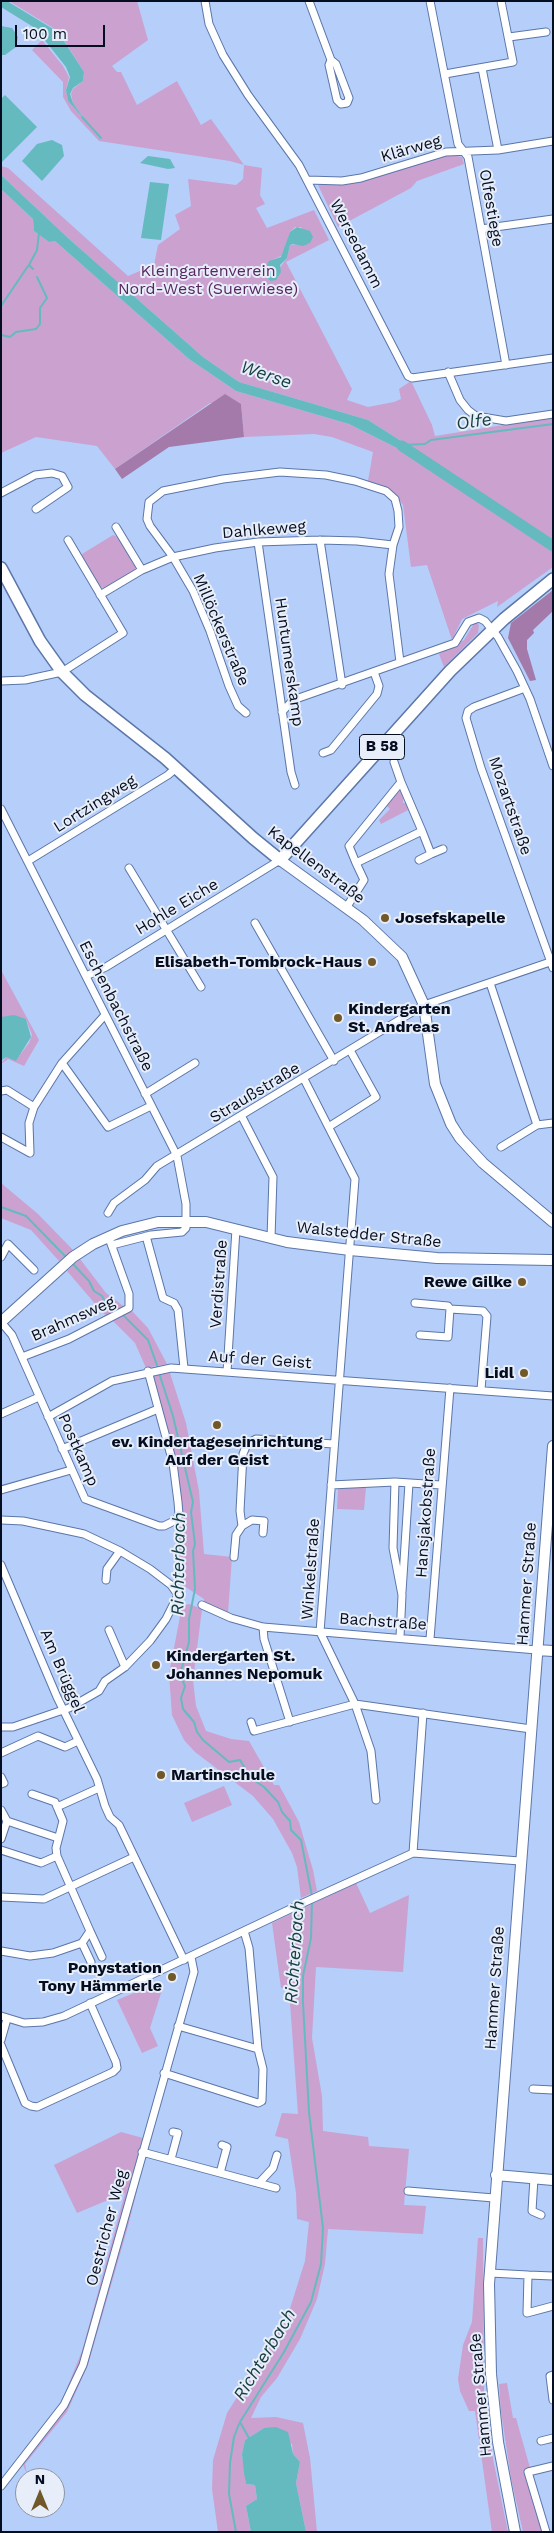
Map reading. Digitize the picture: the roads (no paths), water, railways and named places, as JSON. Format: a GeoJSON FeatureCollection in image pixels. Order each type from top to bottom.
{"type":"FeatureCollection","features":[{"type":"Feature","properties":{"kind":"main road","name":"Kapellenstraße"},"geometry":{"type":"LineString","coordinates":[[1,568],[40,641],[62,672],[100,707],[176,768],[252,838],[382,936],[402,957],[424,1005],[435,1084],[451,1124],[460,1138],[484,1163],[553,1222]]}},
{"type":"Feature","properties":{"kind":"main road","name":"B 58"},"geometry":{"type":"LineString","coordinates":[[280,860],[439,683],[493,629],[553,579]]}},
{"type":"Feature","properties":{"kind":"main road","name":"Walstedder Straße"},"geometry":{"type":"LineString","coordinates":[[1,1322],[69,1260],[150,1224],[188,1221],[236,1229],[271,1238],[350,1250],[437,1258],[552,1260]]}},
{"type":"Feature","properties":{"kind":"main road","name":"Hammer Straße"},"geometry":{"type":"LineString","coordinates":[[515,2532],[498,2442],[491,2374],[490,2273],[494,2198],[553,1446]]}},
{"type":"Feature","properties":{"kind":"main road"},"geometry":{"type":"LineString","coordinates":[[537,1650],[553,1651]]}},
{"type":"Feature","properties":{"kind":"main road"},"geometry":{"type":"LineString","coordinates":[[496,2175],[553,2180]]}},
{"type":"Feature","properties":{"kind":"street","name":"Wersedamm"},"geometry":{"type":"LineString","coordinates":[[204,1],[209,24],[223,55],[307,180],[408,376],[412,378],[553,358]]}},
{"type":"Feature","properties":{"kind":"street"},"geometry":{"type":"LineString","coordinates":[[309,1],[331,60],[336,64],[349,98],[347,103],[342,104],[337,100],[329,65],[331,60]]}},
{"type":"Feature","properties":{"kind":"street","name":"Olfestiege"},"geometry":{"type":"LineString","coordinates":[[430,1],[458,144],[468,156],[506,364]]}},
{"type":"Feature","properties":{"kind":"street"},"geometry":{"type":"LineString","coordinates":[[444,74],[513,62],[510,37],[505,28],[501,1]]}},
{"type":"Feature","properties":{"kind":"street"},"geometry":{"type":"LineString","coordinates":[[510,37],[546,32]]}},
{"type":"Feature","properties":{"kind":"street"},"geometry":{"type":"LineString","coordinates":[[482,68],[498,150]]}},
{"type":"Feature","properties":{"kind":"street","name":"Klärweg"},"geometry":{"type":"LineString","coordinates":[[307,180],[324,182],[361,178],[446,152],[498,150],[553,141]]}},
{"type":"Feature","properties":{"kind":"street"},"geometry":{"type":"LineString","coordinates":[[481,229],[553,218]]}},
{"type":"Feature","properties":{"kind":"street"},"geometry":{"type":"LineString","coordinates":[[448,372],[460,400],[476,416],[506,420],[553,414]]}},
{"type":"Feature","properties":{"kind":"street","name":"Millöckerstraße"},"geometry":{"type":"LineString","coordinates":[[246,713],[238,706],[229,686],[193,591],[147,519],[149,502],[154,496],[176,487],[280,472],[326,475],[355,481],[386,491],[395,498],[399,527],[393,545]]}},
{"type":"Feature","properties":{"kind":"street"},"geometry":{"type":"LineString","coordinates":[[1,493],[35,475],[52,473],[62,476],[68,487],[36,509]]}},
{"type":"Feature","properties":{"kind":"street"},"geometry":{"type":"LineString","coordinates":[[116,527],[142,570]]}},
{"type":"Feature","properties":{"kind":"street"},"geometry":{"type":"LineString","coordinates":[[1,681],[25,680],[62,672],[123,633],[68,540]]}},
{"type":"Feature","properties":{"kind":"street"},"geometry":{"type":"LineString","coordinates":[[320,540],[342,685]]}},
{"type":"Feature","properties":{"kind":"street","name":"Dahlkeweg"},"geometry":{"type":"LineString","coordinates":[[100,595],[142,570],[173,557],[258,542],[320,540],[357,541],[393,545]]}},
{"type":"Feature","properties":{"kind":"street","name":"Huntumerskamp"},"geometry":{"type":"LineString","coordinates":[[258,542],[279,696],[291,772],[295,785]]}},
{"type":"Feature","properties":{"kind":"street"},"geometry":{"type":"LineString","coordinates":[[393,545],[389,574],[400,662]]}},
{"type":"Feature","properties":{"kind":"street"},"geometry":{"type":"LineString","coordinates":[[282,712],[293,700],[342,685],[455,643],[466,624],[473,618],[483,619],[493,629],[525,688],[550,751],[553,766]]}},
{"type":"Feature","properties":{"kind":"street"},"geometry":{"type":"LineString","coordinates":[[323,753],[331,750],[377,694],[379,686],[374,672]]}},
{"type":"Feature","properties":{"kind":"street","name":"Mozartstraße"},"geometry":{"type":"LineString","coordinates":[[525,688],[474,707],[468,711],[466,718],[481,768],[552,964]]}},
{"type":"Feature","properties":{"kind":"street"},"geometry":{"type":"LineString","coordinates":[[279,696],[293,700]]}},
{"type":"Feature","properties":{"kind":"street"},"geometry":{"type":"LineString","coordinates":[[394,762],[431,854]]}},
{"type":"Feature","properties":{"kind":"street","name":"Lortzingweg"},"geometry":{"type":"LineString","coordinates":[[28,861],[176,768]]}},
{"type":"Feature","properties":{"kind":"street"},"geometry":{"type":"LineString","coordinates":[[346,908],[364,880],[348,846],[402,782]]}},
{"type":"Feature","properties":{"kind":"street","name":"Eschenbachstraße"},"geometry":{"type":"LineString","coordinates":[[1,809],[177,1156],[188,1221]]}},
{"type":"Feature","properties":{"kind":"street"},"geometry":{"type":"LineString","coordinates":[[356,863],[422,831]]}},
{"type":"Feature","properties":{"kind":"street"},"geometry":{"type":"LineString","coordinates":[[419,860],[442,849]]}},
{"type":"Feature","properties":{"kind":"street","name":"Hohle Eiche"},"geometry":{"type":"LineString","coordinates":[[86,976],[106,967],[166,928],[280,860]]}},
{"type":"Feature","properties":{"kind":"street"},"geometry":{"type":"LineString","coordinates":[[129,868],[201,987]]}},
{"type":"Feature","properties":{"kind":"street"},"geometry":{"type":"LineString","coordinates":[[255,923],[334,1061]]}},
{"type":"Feature","properties":{"kind":"street","name":"Straußstraße"},"geometry":{"type":"LineString","coordinates":[[108,1213],[114,1203],[145,1180],[157,1166],[177,1156],[351,1052],[424,1005],[552,964]]}},
{"type":"Feature","properties":{"kind":"street"},"geometry":{"type":"LineString","coordinates":[[490,984],[538,1125]]}},
{"type":"Feature","properties":{"kind":"street"},"geometry":{"type":"LineString","coordinates":[[1,1137],[30,1153],[29,1123],[34,1107],[62,1063],[105,1015]]}},
{"type":"Feature","properties":{"kind":"street"},"geometry":{"type":"LineString","coordinates":[[330,1126],[376,1097],[351,1052]]}},
{"type":"Feature","properties":{"kind":"street"},"geometry":{"type":"LineString","coordinates":[[62,1063],[106,1125],[112,1127],[151,1106]]}},
{"type":"Feature","properties":{"kind":"street"},"geometry":{"type":"LineString","coordinates":[[145,1094],[195,1063]]}},
{"type":"Feature","properties":{"kind":"street","name":"Winkelstraße"},"geometry":{"type":"LineString","coordinates":[[304,1079],[330,1126],[355,1179],[320,1632],[355,1704],[371,1751],[376,1800]]}},
{"type":"Feature","properties":{"kind":"street"},"geometry":{"type":"LineString","coordinates":[[1,1092],[7,1090],[34,1107]]}},
{"type":"Feature","properties":{"kind":"street"},"geometry":{"type":"LineString","coordinates":[[242,1117],[273,1177],[271,1238]]}},
{"type":"Feature","properties":{"kind":"street"},"geometry":{"type":"LineString","coordinates":[[501,1147],[538,1125],[553,1123]]}},
{"type":"Feature","properties":{"kind":"street","name":"Walstedder Straße"},"geometry":{"type":"LineString","coordinates":[[110,1241],[182,1232],[186,1228],[188,1221]]}},
{"type":"Feature","properties":{"kind":"street","name":"Verdistraße"},"geometry":{"type":"LineString","coordinates":[[227,1372],[236,1229]]}},
{"type":"Feature","properties":{"kind":"street"},"geometry":{"type":"LineString","coordinates":[[146,1236],[163,1298],[174,1303],[178,1310],[184,1368]]}},
{"type":"Feature","properties":{"kind":"street","name":"Brahmsweg"},"geometry":{"type":"LineString","coordinates":[[22,1357],[69,1339],[127,1310],[131,1303],[110,1241]]}},
{"type":"Feature","properties":{"kind":"street"},"geometry":{"type":"LineString","coordinates":[[1,1257],[4,1243],[34,1270]]}},
{"type":"Feature","properties":{"kind":"street"},"geometry":{"type":"LineString","coordinates":[[415,1304],[448,1306],[450,1309],[483,1312],[487,1316],[481,1390]]}},
{"type":"Feature","properties":{"kind":"street"},"geometry":{"type":"LineString","coordinates":[[420,1335],[448,1337],[450,1309]]}},
{"type":"Feature","properties":{"kind":"street","name":"Postkamp"},"geometry":{"type":"LineString","coordinates":[[1,1322],[12,1335],[80,1494],[91,1503],[159,1526],[173,1522],[179,1515],[179,1509],[176,1481],[150,1371]]}},
{"type":"Feature","properties":{"kind":"street","name":"Auf der Geist"},"geometry":{"type":"LineString","coordinates":[[48,1417],[112,1381],[164,1368],[553,1396]]}},
{"type":"Feature","properties":{"kind":"street","name":"Hansjakobstraße"},"geometry":{"type":"LineString","coordinates":[[430,1639],[450,1388]]}},
{"type":"Feature","properties":{"kind":"street"},"geometry":{"type":"LineString","coordinates":[[1,1414],[39,1397]]}},
{"type":"Feature","properties":{"kind":"street"},"geometry":{"type":"LineString","coordinates":[[62,1449],[158,1409]]}},
{"type":"Feature","properties":{"kind":"street"},"geometry":{"type":"LineString","coordinates":[[242,1526],[240,1511],[243,1454],[247,1444],[256,1439],[334,1444]]}},
{"type":"Feature","properties":{"kind":"street"},"geometry":{"type":"LineString","coordinates":[[1,1490],[70,1470]]}},
{"type":"Feature","properties":{"kind":"street"},"geometry":{"type":"LineString","coordinates":[[395,1482],[393,1548],[402,1595]]}},
{"type":"Feature","properties":{"kind":"street"},"geometry":{"type":"LineString","coordinates":[[400,1637],[409,1482]]}},
{"type":"Feature","properties":{"kind":"street"},"geometry":{"type":"LineString","coordinates":[[331,1485],[409,1482],[441,1485]]}},
{"type":"Feature","properties":{"kind":"street"},"geometry":{"type":"LineString","coordinates":[[1,1520],[23,1522],[84,1534],[120,1551],[171,1585],[178,1595],[166,1618],[125,1668],[105,1681],[99,1691],[63,1710],[13,1726],[1,1727]]}},
{"type":"Feature","properties":{"kind":"street"},"geometry":{"type":"LineString","coordinates":[[234,1557],[236,1535],[242,1526],[252,1520],[264,1521],[263,1533]]}},
{"type":"Feature","properties":{"kind":"street"},"geometry":{"type":"LineString","coordinates":[[106,1580],[107,1569],[120,1551]]}},
{"type":"Feature","properties":{"kind":"street","name":"Am Brüggel"},"geometry":{"type":"LineString","coordinates":[[1,1565],[63,1710],[97,1779],[98,1788],[110,1817],[119,1825],[188,1958]]}},
{"type":"Feature","properties":{"kind":"street","name":"Bachstraße"},"geometry":{"type":"LineString","coordinates":[[202,1605],[231,1618],[263,1627],[430,1639],[537,1650]]}},
{"type":"Feature","properties":{"kind":"street"},"geometry":{"type":"LineString","coordinates":[[263,1627],[264,1639],[290,1722]]}},
{"type":"Feature","properties":{"kind":"street"},"geometry":{"type":"LineString","coordinates":[[109,1630],[125,1668]]}},
{"type":"Feature","properties":{"kind":"street"},"geometry":{"type":"LineString","coordinates":[[251,1722],[254,1731],[355,1704],[531,1728]]}},
{"type":"Feature","properties":{"kind":"street"},"geometry":{"type":"LineString","coordinates":[[413,1853],[423,1713]]}},
{"type":"Feature","properties":{"kind":"street"},"geometry":{"type":"LineString","coordinates":[[1,1753],[38,1736],[65,1748],[78,1741]]}},
{"type":"Feature","properties":{"kind":"street"},"geometry":{"type":"LineString","coordinates":[[1,1777],[4,1783],[1,1784]]}},
{"type":"Feature","properties":{"kind":"street"},"geometry":{"type":"LineString","coordinates":[[57,1808],[98,1788]]}},
{"type":"Feature","properties":{"kind":"street"},"geometry":{"type":"LineString","coordinates":[[32,1794],[55,1802],[63,1821],[58,1838],[57,1856],[100,1954],[89,1959],[82,1943]]}},
{"type":"Feature","properties":{"kind":"street"},"geometry":{"type":"LineString","coordinates":[[1,1810],[7,1821],[58,1838]]}},
{"type":"Feature","properties":{"kind":"street"},"geometry":{"type":"LineString","coordinates":[[1,1839],[7,1821]]}},
{"type":"Feature","properties":{"kind":"street"},"geometry":{"type":"LineString","coordinates":[[1,1850],[41,1863],[57,1856]]}},
{"type":"Feature","properties":{"kind":"street"},"geometry":{"type":"LineString","coordinates":[[1,2040],[4,2018],[24,2023],[42,2022],[64,2016],[413,1853],[520,1861]]}},
{"type":"Feature","properties":{"kind":"street"},"geometry":{"type":"LineString","coordinates":[[1,1897],[44,1899],[134,1857]]}},
{"type":"Feature","properties":{"kind":"street"},"geometry":{"type":"LineString","coordinates":[[1,1951],[30,1956],[53,1953],[82,1943],[90,1931]]}},
{"type":"Feature","properties":{"kind":"street"},"geometry":{"type":"LineString","coordinates":[[164,2073],[258,2102],[262,2101],[263,2069],[258,2049],[249,1948],[244,1931]]}},
{"type":"Feature","properties":{"kind":"street","name":"Oestricher Weg"},"geometry":{"type":"LineString","coordinates":[[1,2486],[64,2405],[82,2365],[194,1972],[188,1958]]}},
{"type":"Feature","properties":{"kind":"street"},"geometry":{"type":"LineString","coordinates":[[1,2044],[25,2103],[37,2107],[113,2072],[117,2068],[116,2062],[90,2003]]}},
{"type":"Feature","properties":{"kind":"street"},"geometry":{"type":"LineString","coordinates":[[178,2026],[258,2049]]}},
{"type":"Feature","properties":{"kind":"street"},"geometry":{"type":"LineString","coordinates":[[533,2089],[553,2090]]}},
{"type":"Feature","properties":{"kind":"street"},"geometry":{"type":"LineString","coordinates":[[171,2160],[178,2133]]}},
{"type":"Feature","properties":{"kind":"street"},"geometry":{"type":"LineString","coordinates":[[220,2173],[227,2147]]}},
{"type":"Feature","properties":{"kind":"street"},"geometry":{"type":"LineString","coordinates":[[142,2152],[276,2188]]}},
{"type":"Feature","properties":{"kind":"street"},"geometry":{"type":"LineString","coordinates":[[260,2183],[272,2168],[277,2156]]}},
{"type":"Feature","properties":{"kind":"street"},"geometry":{"type":"LineString","coordinates":[[534,2178],[532,2211],[541,2215]]}},
{"type":"Feature","properties":{"kind":"street"},"geometry":{"type":"LineString","coordinates":[[408,2192],[494,2198]]}},
{"type":"Feature","properties":{"kind":"street"},"geometry":{"type":"LineString","coordinates":[[490,2273],[553,2276]]}},
{"type":"Feature","properties":{"kind":"street"},"geometry":{"type":"LineString","coordinates":[[528,2274],[527,2313],[553,2306]]}},
{"type":"Feature","properties":{"kind":"street"},"geometry":{"type":"LineString","coordinates":[[553,2375],[550,2376],[553,2400]]}},
{"type":"Feature","properties":{"kind":"street"},"geometry":{"type":"LineString","coordinates":[[541,2441],[553,2438]]}},
{"type":"Feature","properties":{"kind":"street"},"geometry":{"type":"LineString","coordinates":[[546,2532],[528,2472],[553,2466]]}},
{"type":"Feature","properties":{"kind":"waterway"},"geometry":{"type":"LineString","coordinates":[[82,117],[101,138]]}},
{"type":"Feature","properties":{"kind":"waterway","name":"Richterbach"},"geometry":{"type":"LineString","coordinates":[[33,269],[29,265],[37,250],[39,233]]}},
{"type":"Feature","properties":{"kind":"waterway","name":"Richterbach"},"geometry":{"type":"LineString","coordinates":[[1,306],[28,266]]}},
{"type":"Feature","properties":{"kind":"waterway","name":"Richterbach"},"geometry":{"type":"LineString","coordinates":[[1,335],[10,337],[16,332],[36,329],[40,324],[40,308],[47,298],[37,277]]}},
{"type":"Feature","properties":{"kind":"waterway","name":"Olfe"},"geometry":{"type":"LineString","coordinates":[[403,445],[425,444],[431,440],[553,424]]}},
{"type":"Feature","properties":{"kind":"waterway","name":"Werse"},"geometry":{"type":"LineString","coordinates":[[402,446],[553,546]]}},
{"type":"Feature","properties":{"kind":"waterway","name":"Richterbach"},"geometry":{"type":"LineString","coordinates":[[1,1207],[26,1216],[67,1258]]}},
{"type":"Feature","properties":{"kind":"waterway","name":"Richterbach"},"geometry":{"type":"LineString","coordinates":[[72,1263],[89,1281],[94,1291],[102,1296],[106,1304],[118,1311]]}},
{"type":"Feature","properties":{"kind":"waterway","name":"Richterbach"},"geometry":{"type":"LineString","coordinates":[[122,1314],[148,1340],[158,1368]]}},
{"type":"Feature","properties":{"kind":"waterway","name":"Richterbach"},"geometry":{"type":"LineString","coordinates":[[159,1373],[173,1416],[193,1502],[191,1512],[195,1544],[193,1551],[195,1589],[189,1619],[189,1642],[180,1675],[185,1686],[181,1698],[183,1709],[194,1722],[197,1732],[203,1740],[229,1762],[240,1760],[245,1768],[245,1774],[264,1787],[278,1802],[282,1812],[290,1821],[291,1830],[301,1840],[312,1896]]}},
{"type":"Feature","properties":{"kind":"waterway","name":"Richterbach"},"geometry":{"type":"LineString","coordinates":[[249,2438],[240,2422],[284,2352],[311,2302],[321,2264],[323,2228],[309,2112],[303,2003],[303,1976],[311,1938],[312,1901]]}},
{"type":"Feature","properties":{"kind":"waterway"},"geometry":{"type":"LineString","coordinates":[[236,2532],[229,2494],[230,2463],[234,2437],[239,2424]]}},
{"type":"Feature","properties":{"kind":"place","name":"Josefskapelle"},"geometry":{"type":"Point","coordinates":[385,918]}},
{"type":"Feature","properties":{"kind":"place","name":"Elisabeth-Tombrock-Haus"},"geometry":{"type":"Point","coordinates":[372,962]}},
{"type":"Feature","properties":{"kind":"place","name":"Kindergarten St. Andreas"},"geometry":{"type":"Point","coordinates":[338,1018]}},
{"type":"Feature","properties":{"kind":"place","name":"Rewe Gilke"},"geometry":{"type":"Point","coordinates":[522,1282]}},
{"type":"Feature","properties":{"kind":"place","name":"Lidl"},"geometry":{"type":"Point","coordinates":[524,1373]}},
{"type":"Feature","properties":{"kind":"place","name":"ev. Kindertageseinrichtung Auf der Geist"},"geometry":{"type":"Point","coordinates":[217,1425]}},
{"type":"Feature","properties":{"kind":"place","name":"Kindergarten St. Johannes Nepomuk"},"geometry":{"type":"Point","coordinates":[156,1665]}},
{"type":"Feature","properties":{"kind":"place","name":"Martinschule"},"geometry":{"type":"Point","coordinates":[161,1775]}},
{"type":"Feature","properties":{"kind":"place","name":"Ponystation Tony Hämmerle"},"geometry":{"type":"Point","coordinates":[172,1977]}},
{"type":"Feature","properties":{"kind":"park label","name":"Kleingartenverein Nord-West (Suerwiese)"},"geometry":{"type":"Point","coordinates":[208,280]}}]}
